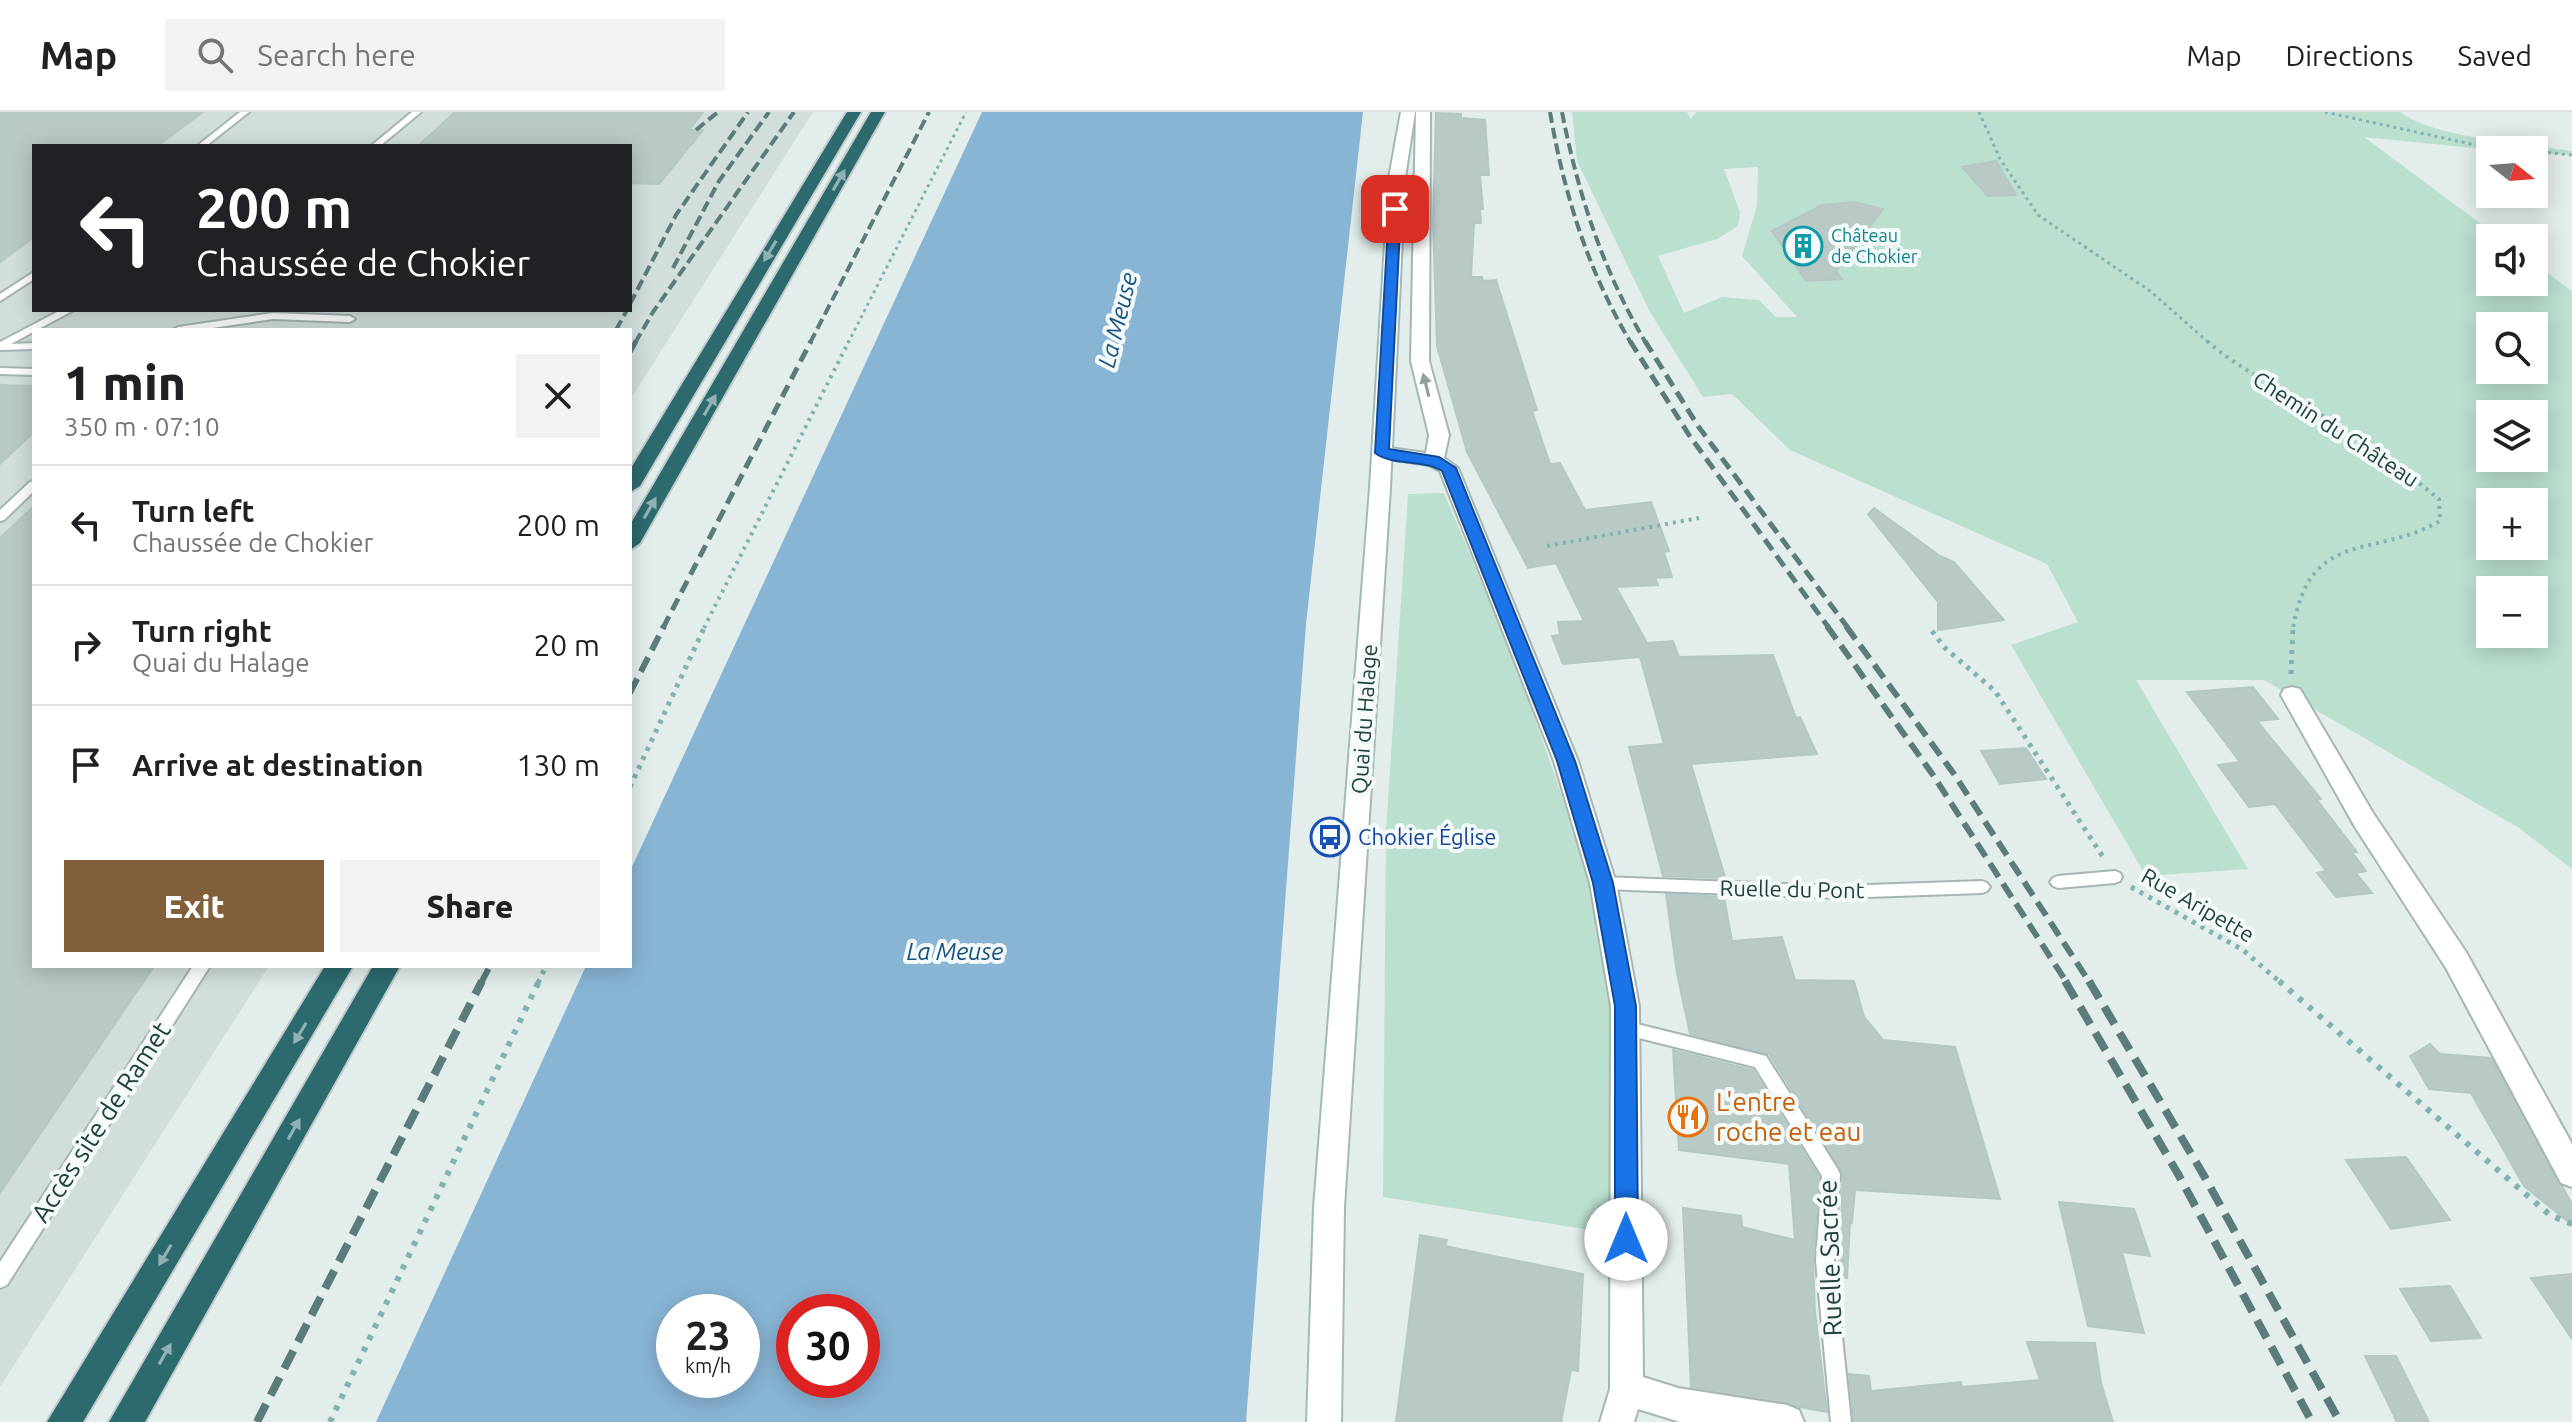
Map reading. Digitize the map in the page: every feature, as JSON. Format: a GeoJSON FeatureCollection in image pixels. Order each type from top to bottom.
{"type":"FeatureCollection","features":[{"type":"Feature","properties":{"kind":"highway"},"geometry":{"type":"LineString","coordinates":[[632,483],[854,112]]}},
{"type":"Feature","properties":{"kind":"highway"},"geometry":{"type":"LineString","coordinates":[[632,540],[878,112]]}},
{"type":"Feature","properties":{"kind":"highway"},"geometry":{"type":"LineString","coordinates":[[64,1422],[339,968]]}},
{"type":"Feature","properties":{"kind":"highway"},"geometry":{"type":"LineString","coordinates":[[126,1422],[386,968]]}},
{"type":"Feature","properties":{"kind":"street","name":"Quai du Halage"},"geometry":{"type":"LineString","coordinates":[[1324,1422],[1329,1208],[1382,453],[1397,178],[1408,112]]}},
{"type":"Feature","properties":{"kind":"street"},"geometry":{"type":"LineString","coordinates":[[1423,112],[1420,361],[1439,435],[1434,460]]}},
{"type":"Feature","properties":{"kind":"street"},"geometry":{"type":"LineString","coordinates":[[1382,453],[1434,460],[1448,468],[1560,746],[1603,883],[1625,1006],[1627,1389],[1617,1422]]}},
{"type":"Feature","properties":{"kind":"street"},"geometry":{"type":"LineString","coordinates":[[2292,695],[2364,820],[2456,960],[2572,1173]]}},
{"type":"Feature","properties":{"kind":"street"},"geometry":{"type":"LineString","coordinates":[[1627,1389],[1678,1405],[1787,1422]]}},
{"type":"Feature","properties":{"kind":"lane"},"geometry":{"type":"LineString","coordinates":[[204,144],[245,112]]}},
{"type":"Feature","properties":{"kind":"lane"},"geometry":{"type":"LineString","coordinates":[[377,144],[417,112]]}},
{"type":"Feature","properties":{"kind":"lane"},"geometry":{"type":"LineString","coordinates":[[0,298],[32,276]]}},
{"type":"Feature","properties":{"kind":"lane"},"geometry":{"type":"LineString","coordinates":[[36,328],[65,312]]}},
{"type":"Feature","properties":{"kind":"lane"},"geometry":{"type":"LineString","coordinates":[[192,328],[273,316],[350,319]]}},
{"type":"Feature","properties":{"kind":"lane"},"geometry":{"type":"LineString","coordinates":[[0,348],[32,330]]}},
{"type":"Feature","properties":{"kind":"lane"},"geometry":{"type":"LineString","coordinates":[[0,348],[32,346]]}},
{"type":"Feature","properties":{"kind":"lane"},"geometry":{"type":"LineString","coordinates":[[0,371],[32,372]]}},
{"type":"Feature","properties":{"kind":"lane"},"geometry":{"type":"LineString","coordinates":[[0,517],[32,487]]}},
{"type":"Feature","properties":{"kind":"lane"},"geometry":{"type":"LineString","coordinates":[[2058,882],[2115,877]]}},
{"type":"Feature","properties":{"kind":"lane","name":"Ruelle du Pont"},"geometry":{"type":"LineString","coordinates":[[1603,883],[1839,892],[1982,887]]}},
{"type":"Feature","properties":{"kind":"lane","name":"Accès site de Ramet"},"geometry":{"type":"LineString","coordinates":[[0,1279],[201,968]]}},
{"type":"Feature","properties":{"kind":"lane","name":"Ruelle Sacrée"},"geometry":{"type":"LineString","coordinates":[[1625,1028],[1760,1061],[1831,1174],[1825,1261],[1841,1422]]}},
{"type":"Feature","properties":{"kind":"path"},"geometry":{"type":"LineString","coordinates":[[632,783],[725,584],[966,112]]}},
{"type":"Feature","properties":{"kind":"path","name":"Chemin du Château"},"geometry":{"type":"LineString","coordinates":[[1979,112],[2000,159],[2038,215],[2150,291],[2231,362],[2294,398],[2405,471],[2439,499],[2440,521],[2428,528],[2335,555],[2308,577],[2298,602],[2290,638],[2292,695]]}},
{"type":"Feature","properties":{"kind":"path"},"geometry":{"type":"LineString","coordinates":[[2325,112],[2476,145]]}},
{"type":"Feature","properties":{"kind":"path"},"geometry":{"type":"LineString","coordinates":[[2548,152],[2572,155]]}},
{"type":"Feature","properties":{"kind":"path"},"geometry":{"type":"LineString","coordinates":[[1547,546],[1605,537],[1633,527],[1699,518]]}},
{"type":"Feature","properties":{"kind":"path","name":"Rue Aripette"},"geometry":{"type":"LineString","coordinates":[[1932,631],[1940,646],[1979,674],[1995,691],[2054,777],[2115,877],[2243,950],[2550,1215],[2572,1224]]}},
{"type":"Feature","properties":{"kind":"path"},"geometry":{"type":"LineString","coordinates":[[330,1422],[545,968]]}},
{"type":"Feature","properties":{"kind":"shaded area"},"geometry":{"type":"Polygon","coordinates":[[[0,112],[813,112],[632,397],[632,328],[32,328],[32,968],[268,968],[0,1387],[0,112]]]}},
{"type":"Feature","properties":{"kind":"green space"},"geometry":{"type":"Polygon","coordinates":[[[1572,112],[1687,112],[1691,119],[1696,112],[2400,112],[2435,128],[2476,137],[2476,148],[2364,137],[2481,224],[2476,224],[2476,296],[2548,296],[2548,273],[2572,291],[2572,869],[2519,828],[2264,680],[2136,680],[2248,869],[2146,876],[2011,645],[2078,622],[2047,564],[1790,450],[1732,394],[1703,397],[1650,312],[1577,161],[1572,112]],[[1758,167],[1724,169],[1740,212],[1738,226],[1717,239],[1658,256],[1684,313],[1722,297],[1759,300],[1776,317],[1797,317],[1742,256],[1757,205],[1758,167]]]}},
{"type":"Feature","properties":{"kind":"green space"},"geometry":{"type":"Polygon","coordinates":[[[2548,148],[2572,151],[2572,155],[2548,154],[2548,148]]]}},
{"type":"Feature","properties":{"kind":"green space"},"geometry":{"type":"Polygon","coordinates":[[[1444,493],[1515,662],[1613,950],[1622,1235],[1383,1197],[1386,831],[1408,494],[1444,493]]]}},
{"type":"Feature","properties":{"kind":"water","name":"La Meuse"},"geometry":{"type":"Polygon","coordinates":[[[982,112],[1363,112],[1306,624],[1246,1422],[376,1422],[585,968],[632,968],[632,867],[982,112]]]}},
{"type":"Feature","properties":{"kind":"building"},"geometry":{"type":"Polygon","coordinates":[[[0,112],[203,112],[160,144],[32,144],[32,238],[0,262],[0,112]]]}},
{"type":"Feature","properties":{"kind":"building"},"geometry":{"type":"Polygon","coordinates":[[[455,112],[703,112],[689,130],[703,130],[659,184],[632,183],[632,144],[420,144],[455,112]]]}},
{"type":"Feature","properties":{"kind":"building"},"geometry":{"type":"Polygon","coordinates":[[[1436,113],[1461,114],[1461,118],[1485,120],[1489,175],[1480,175],[1483,209],[1480,209],[1481,223],[1474,223],[1471,277],[1482,277],[1483,281],[1496,280],[1537,410],[1532,411],[1550,464],[1560,463],[1585,510],[1651,502],[1669,551],[1664,552],[1672,577],[1655,578],[1658,585],[1616,587],[1647,643],[1673,641],[1679,657],[1773,655],[1796,718],[1800,717],[1817,754],[1691,764],[1725,877],[1663,876],[1629,747],[1664,744],[1640,657],[1563,664],[1552,636],[1560,635],[1558,622],[1584,621],[1556,563],[1528,568],[1467,452],[1437,346],[1433,222],[1436,113]]]}},
{"type":"Feature","properties":{"kind":"building"},"geometry":{"type":"Polygon","coordinates":[[[1996,161],[2016,195],[1988,196],[1962,167],[1996,161]]]}},
{"type":"Feature","properties":{"kind":"building","name":"Château de Chokier"},"geometry":{"type":"Polygon","coordinates":[[[1854,202],[1883,209],[1836,271],[1842,279],[1806,281],[1772,231],[1822,205],[1854,202]]]}},
{"type":"Feature","properties":{"kind":"building"},"geometry":{"type":"Polygon","coordinates":[[[0,385],[32,386],[32,434],[0,464],[0,385]]]}},
{"type":"Feature","properties":{"kind":"building"},"geometry":{"type":"Polygon","coordinates":[[[32,508],[32,968],[153,968],[0,1193],[0,538],[32,508]]]}},
{"type":"Feature","properties":{"kind":"building"},"geometry":{"type":"Polygon","coordinates":[[[1874,508],[1940,556],[1954,562],[2004,620],[1938,630],[1938,602],[1868,514],[1874,508]]]}},
{"type":"Feature","properties":{"kind":"building"},"geometry":{"type":"Polygon","coordinates":[[[2253,687],[2278,719],[2257,721],[2321,799],[2317,800],[2357,852],[2352,852],[2366,871],[2356,873],[2372,893],[2336,897],[2317,873],[2326,871],[2275,804],[2249,807],[2218,765],[2240,762],[2187,692],[2253,687]]]}},
{"type":"Feature","properties":{"kind":"building"},"geometry":{"type":"Polygon","coordinates":[[[2026,748],[2046,779],[2000,784],[1981,751],[2026,748]]]}},
{"type":"Feature","properties":{"kind":"building"},"geometry":{"type":"Polygon","coordinates":[[[1666,894],[1724,897],[1732,941],[1782,937],[1795,980],[1854,981],[1864,1017],[1883,1040],[1955,1047],[2000,1199],[1855,1190],[1847,1278],[1839,1276],[1843,1173],[1769,1054],[1690,1034],[1677,973],[1666,894]]]}},
{"type":"Feature","properties":{"kind":"building"},"geometry":{"type":"Polygon","coordinates":[[[2430,1044],[2440,1054],[2491,1058],[2572,1204],[2572,1225],[2524,1186],[2471,1093],[2429,1089],[2410,1056],[2430,1044]]]}},
{"type":"Feature","properties":{"kind":"building"},"geometry":{"type":"Polygon","coordinates":[[[1673,1050],[1753,1070],[1819,1177],[1813,1261],[1815,1312],[1827,1412],[1691,1387],[1683,1208],[1741,1216],[1742,1227],[1795,1240],[1789,1164],[1679,1150],[1673,1050]]]}},
{"type":"Feature","properties":{"kind":"building"},"geometry":{"type":"Polygon","coordinates":[[[2406,1157],[2450,1220],[2391,1229],[2346,1160],[2406,1157]]]}},
{"type":"Feature","properties":{"kind":"building"},"geometry":{"type":"Polygon","coordinates":[[[2059,1202],[2134,1209],[2150,1256],[2122,1252],[2144,1333],[2088,1326],[2059,1202]]]}},
{"type":"Feature","properties":{"kind":"building"},"geometry":{"type":"Polygon","coordinates":[[[1420,1235],[1447,1240],[1445,1246],[1583,1274],[1578,1371],[1571,1370],[1561,1422],[1396,1422],[1420,1235]]]}},
{"type":"Feature","properties":{"kind":"building"},"geometry":{"type":"Polygon","coordinates":[[[2572,1274],[2572,1339],[2531,1278],[2572,1274]]]}},
{"type":"Feature","properties":{"kind":"building"},"geometry":{"type":"Polygon","coordinates":[[[2450,1286],[2481,1338],[2431,1341],[2400,1289],[2450,1286]]]}},
{"type":"Feature","properties":{"kind":"building"},"geometry":{"type":"Polygon","coordinates":[[[2027,1342],[2095,1343],[2101,1383],[2113,1422],[1854,1422],[1849,1374],[1869,1376],[1871,1391],[1961,1382],[1962,1387],[2040,1380],[2027,1342]]]}},
{"type":"Feature","properties":{"kind":"building"},"geometry":{"type":"Polygon","coordinates":[[[2365,1356],[2396,1356],[2429,1422],[2397,1422],[2365,1356]]]}},
{"type":"Feature","properties":{"kind":"railway"},"geometry":{"type":"LineString","coordinates":[[696,130],[718,112]]}},
{"type":"Feature","properties":{"kind":"railway"},"geometry":{"type":"LineString","coordinates":[[632,300],[676,215],[748,112]]}},
{"type":"Feature","properties":{"kind":"railway"},"geometry":{"type":"LineString","coordinates":[[673,268],[719,181],[769,112]]}},
{"type":"Feature","properties":{"kind":"railway"},"geometry":{"type":"LineString","coordinates":[[635,343],[653,312],[794,112]]}},
{"type":"Feature","properties":{"kind":"railway"},"geometry":{"type":"LineString","coordinates":[[810,343],[929,112]]}},
{"type":"Feature","properties":{"kind":"railway"},"geometry":{"type":"LineString","coordinates":[[1550,112],[1570,202],[1590,260],[1631,343]]}},
{"type":"Feature","properties":{"kind":"railway"},"geometry":{"type":"LineString","coordinates":[[1562,112],[1594,231],[1617,288],[1646,343]]}},
{"type":"Feature","properties":{"kind":"railway"},"geometry":{"type":"LineString","coordinates":[[617,328],[626,312]]}},
{"type":"Feature","properties":{"kind":"railway"},"geometry":{"type":"LineString","coordinates":[[632,348],[636,341]]}},
{"type":"Feature","properties":{"kind":"railway"},"geometry":{"type":"LineString","coordinates":[[663,628],[811,341]]}},
{"type":"Feature","properties":{"kind":"railway"},"geometry":{"type":"LineString","coordinates":[[1630,341],[1689,435],[1829,628]]}},
{"type":"Feature","properties":{"kind":"railway"},"geometry":{"type":"LineString","coordinates":[[1645,341],[1698,426],[1848,628]]}},
{"type":"Feature","properties":{"kind":"railway"},"geometry":{"type":"LineString","coordinates":[[632,689],[664,626]]}},
{"type":"Feature","properties":{"kind":"railway"},"geometry":{"type":"LineString","coordinates":[[1827,626],[1933,775],[2067,983]]}},
{"type":"Feature","properties":{"kind":"railway"},"geometry":{"type":"LineString","coordinates":[[1846,626],[1954,774],[2090,983]]}},
{"type":"Feature","properties":{"kind":"railway"},"geometry":{"type":"LineString","coordinates":[[481,983],[489,968]]}},
{"type":"Feature","properties":{"kind":"railway"},"geometry":{"type":"LineString","coordinates":[[257,1422],[482,981]]}},
{"type":"Feature","properties":{"kind":"railway"},"geometry":{"type":"LineString","coordinates":[[2065,981],[2178,1174],[2312,1422]]}},
{"type":"Feature","properties":{"kind":"railway"},"geometry":{"type":"LineString","coordinates":[[2089,981],[2203,1174],[2340,1422]]}},
{"type":"Feature","properties":{"kind":"place","name":"Château de Chokier"},"geometry":{"type":"Point","coordinates":[1803,246]}},
{"type":"Feature","properties":{"kind":"place","name":"Chokier Église"},"geometry":{"type":"Point","coordinates":[1330,837]}},
{"type":"Feature","properties":{"kind":"place","name":"L'entre roche et eau"},"geometry":{"type":"Point","coordinates":[1688,1117]}},
{"type":"Feature","properties":{"kind":"route"},"geometry":{"type":"LineString","coordinates":[[1395,209],[1382,453],[1434,460],[1448,468],[1566,761],[1603,883],[1625,1006],[1626,1239]]}}]}
